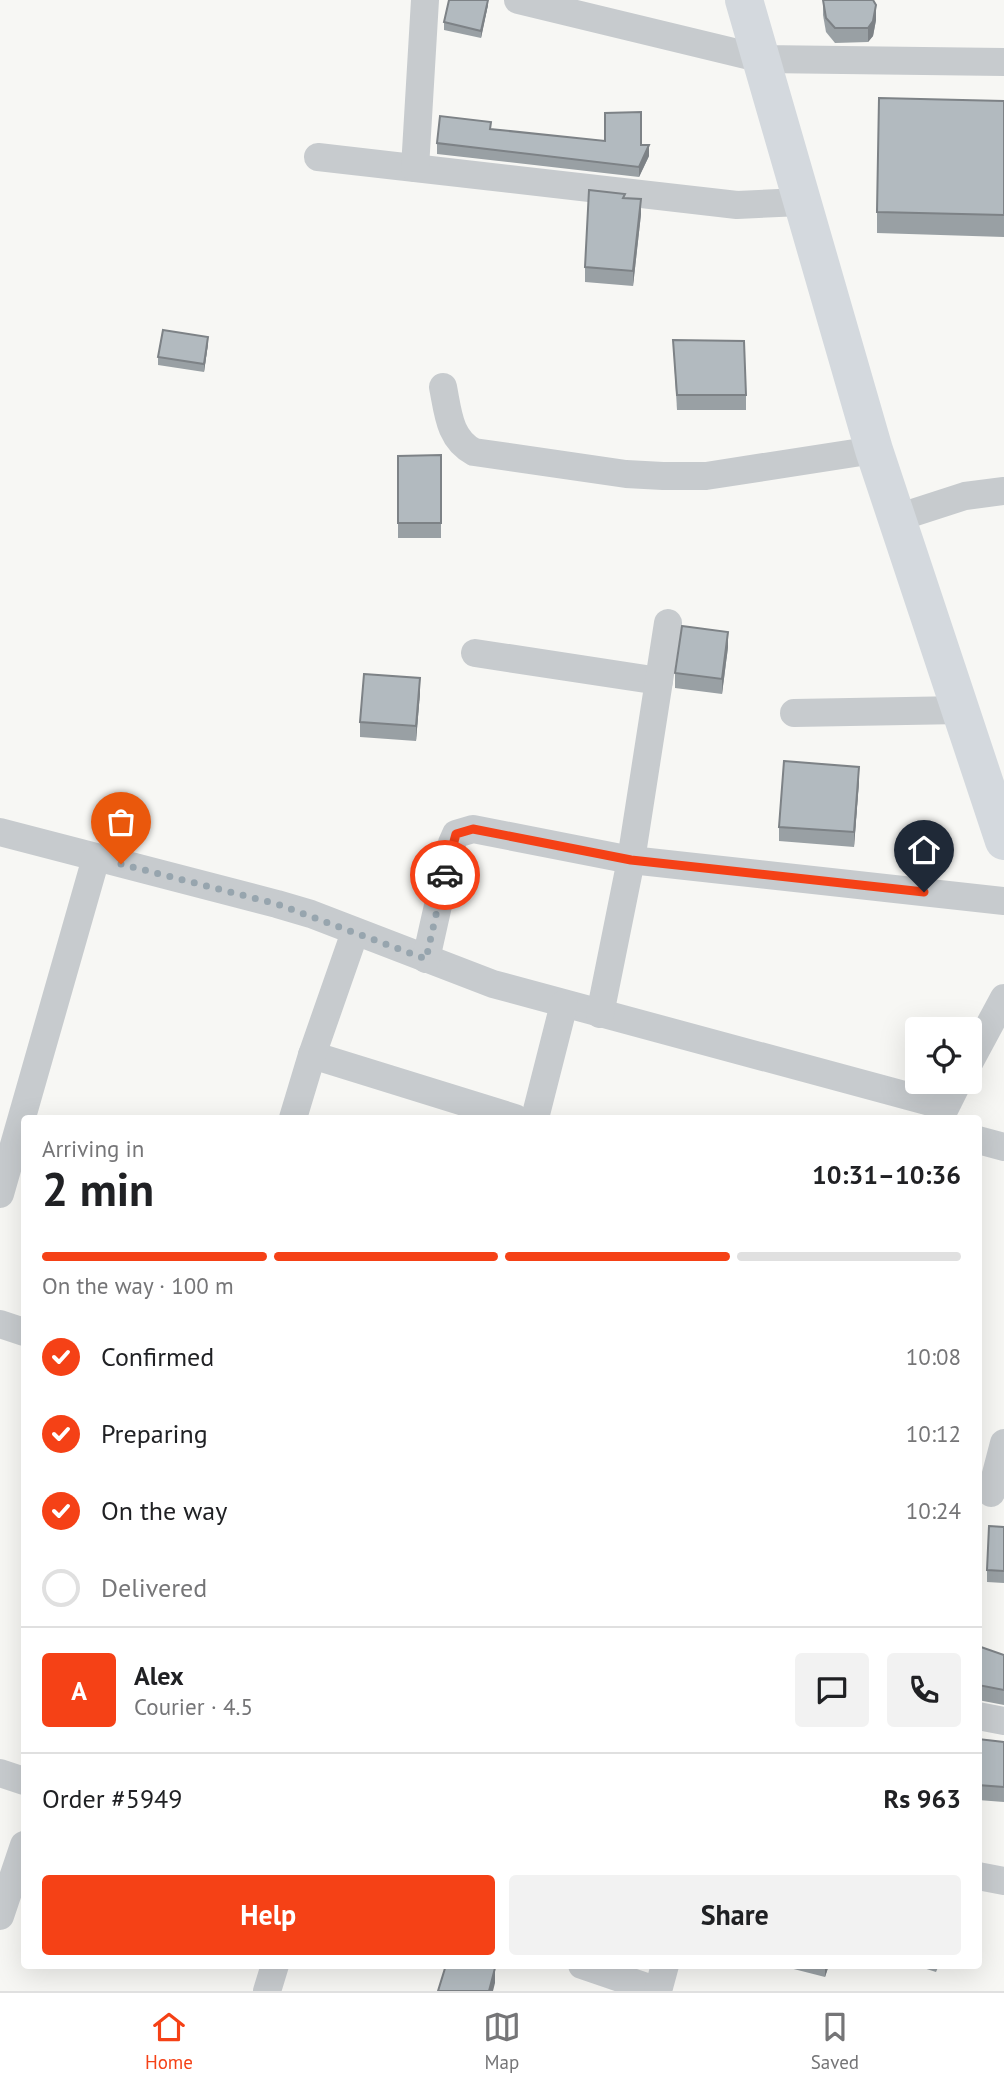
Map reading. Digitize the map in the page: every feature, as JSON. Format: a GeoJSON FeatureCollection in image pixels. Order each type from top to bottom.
{"type":"FeatureCollection","features":[{"type":"Feature","properties":{"kind":"main road"},"geometry":{"type":"LineString","coordinates":[[744,0],[874,450],[1004,841]]}},
{"type":"Feature","properties":{"kind":"street"},"geometry":{"type":"LineString","coordinates":[[415,169],[425,0]]}},
{"type":"Feature","properties":{"kind":"street"},"geometry":{"type":"LineString","coordinates":[[518,0],[762,59],[1004,62]]}},
{"type":"Feature","properties":{"kind":"street"},"geometry":{"type":"LineString","coordinates":[[318,157],[737,205],[801,202]]}},
{"type":"Feature","properties":{"kind":"street"},"geometry":{"type":"LineString","coordinates":[[443,387],[450,424],[462,446],[474,452],[626,474],[706,476],[874,450]]}},
{"type":"Feature","properties":{"kind":"street"},"geometry":{"type":"LineString","coordinates":[[897,518],[965,496],[1004,491]]}},
{"type":"Feature","properties":{"kind":"street"},"geometry":{"type":"LineString","coordinates":[[600,1014],[631,860],[668,623]]}},
{"type":"Feature","properties":{"kind":"street"},"geometry":{"type":"LineString","coordinates":[[475,653],[659,681]]}},
{"type":"Feature","properties":{"kind":"street"},"geometry":{"type":"LineString","coordinates":[[794,713],[962,710]]}},
{"type":"Feature","properties":{"kind":"street"},"geometry":{"type":"LineString","coordinates":[[426,959],[452,843],[456,834],[463,830],[473,829],[631,860],[1004,901]]}},
{"type":"Feature","properties":{"kind":"street"},"geometry":{"type":"LineString","coordinates":[[0,832],[277,904],[493,984],[942,1112],[952,1094]]}},
{"type":"Feature","properties":{"kind":"street"},"geometry":{"type":"LineString","coordinates":[[23,1115],[96,858]]}},
{"type":"Feature","properties":{"kind":"street"},"geometry":{"type":"LineString","coordinates":[[294,1115],[355,932]]}},
{"type":"Feature","properties":{"kind":"street"},"geometry":{"type":"LineString","coordinates":[[982,1039],[1004,998]]}},
{"type":"Feature","properties":{"kind":"street"},"geometry":{"type":"LineString","coordinates":[[536,1115],[564,1004]]}},
{"type":"Feature","properties":{"kind":"street"},"geometry":{"type":"LineString","coordinates":[[312,1055],[504,1115]]}},
{"type":"Feature","properties":{"kind":"street"},"geometry":{"type":"LineString","coordinates":[[0,1194],[21,1120]]}},
{"type":"Feature","properties":{"kind":"street"},"geometry":{"type":"LineString","coordinates":[[982,1141],[1004,1147]]}},
{"type":"Feature","properties":{"kind":"street"},"geometry":{"type":"LineString","coordinates":[[0,1324],[21,1331]]}},
{"type":"Feature","properties":{"kind":"street"},"geometry":{"type":"LineString","coordinates":[[991,1493],[1004,1443]]}},
{"type":"Feature","properties":{"kind":"street"},"geometry":{"type":"LineString","coordinates":[[982,1717],[1004,1721]]}},
{"type":"Feature","properties":{"kind":"street"},"geometry":{"type":"LineString","coordinates":[[0,1773],[21,1780]]}},
{"type":"Feature","properties":{"kind":"street"},"geometry":{"type":"LineString","coordinates":[[0,1916],[21,1854]]}},
{"type":"Feature","properties":{"kind":"street"},"geometry":{"type":"LineString","coordinates":[[982,1877],[1004,1881]]}},
{"type":"Feature","properties":{"kind":"street"},"geometry":{"type":"LineString","coordinates":[[267,1991],[274,1969]]}},
{"type":"Feature","properties":{"kind":"street"},"geometry":{"type":"LineString","coordinates":[[594,1969],[658,1991],[664,1969]]}},
{"type":"Feature","properties":{"kind":"building"},"geometry":{"type":"Polygon","coordinates":[[[449,0],[488,0],[481,31],[444,22],[449,0]]]}},
{"type":"Feature","properties":{"kind":"building"},"geometry":{"type":"Polygon","coordinates":[[[823,0],[873,0],[876,5],[873,21],[868,28],[835,28],[826,18],[823,0]]]}},
{"type":"Feature","properties":{"kind":"building"},"geometry":{"type":"Polygon","coordinates":[[[879,98],[1004,101],[1004,215],[877,212],[879,98]]]}},
{"type":"Feature","properties":{"kind":"building"},"geometry":{"type":"Polygon","coordinates":[[[641,112],[641,145],[649,145],[639,167],[437,143],[440,116],[491,122],[490,129],[605,141],[605,113],[641,112]]]}},
{"type":"Feature","properties":{"kind":"building"},"geometry":{"type":"Polygon","coordinates":[[[589,190],[625,194],[623,198],[641,199],[633,271],[585,267],[589,190]]]}},
{"type":"Feature","properties":{"kind":"building"},"geometry":{"type":"Polygon","coordinates":[[[163,330],[208,337],[204,364],[158,357],[163,330]]]}},
{"type":"Feature","properties":{"kind":"building"},"geometry":{"type":"Polygon","coordinates":[[[673,340],[744,341],[746,395],[677,395],[673,340]]]}},
{"type":"Feature","properties":{"kind":"building"},"geometry":{"type":"Polygon","coordinates":[[[441,455],[441,523],[398,523],[398,456],[441,455]]]}},
{"type":"Feature","properties":{"kind":"building"},"geometry":{"type":"Polygon","coordinates":[[[682,626],[728,632],[722,679],[675,673],[682,626]]]}},
{"type":"Feature","properties":{"kind":"building"},"geometry":{"type":"Polygon","coordinates":[[[364,674],[420,678],[416,726],[360,722],[364,674]]]}},
{"type":"Feature","properties":{"kind":"building"},"geometry":{"type":"Polygon","coordinates":[[[784,761],[859,767],[854,832],[779,827],[784,761]]]}},
{"type":"Feature","properties":{"kind":"building"},"geometry":{"type":"Polygon","coordinates":[[[989,1526],[1004,1527],[1004,1571],[987,1570],[989,1526]]]}},
{"type":"Feature","properties":{"kind":"building"},"geometry":{"type":"Polygon","coordinates":[[[982,1647],[1004,1655],[1004,1690],[982,1686],[982,1647]]]}},
{"type":"Feature","properties":{"kind":"building"},"geometry":{"type":"Polygon","coordinates":[[[982,1739],[1004,1742],[1004,1787],[982,1785],[982,1739]]]}},
{"type":"Feature","properties":{"kind":"building"},"geometry":{"type":"Polygon","coordinates":[[[445,1969],[495,1969],[489,1991],[438,1991],[445,1969]]]}},
{"type":"Feature","properties":{"kind":"way so far"},"geometry":{"type":"LineString","coordinates":[[121,864],[311,914],[426,959],[445,875]]}},
{"type":"Feature","properties":{"kind":"route"},"geometry":{"type":"LineString","coordinates":[[445,875],[456,834],[473,829],[631,860],[924,892]]}}]}
